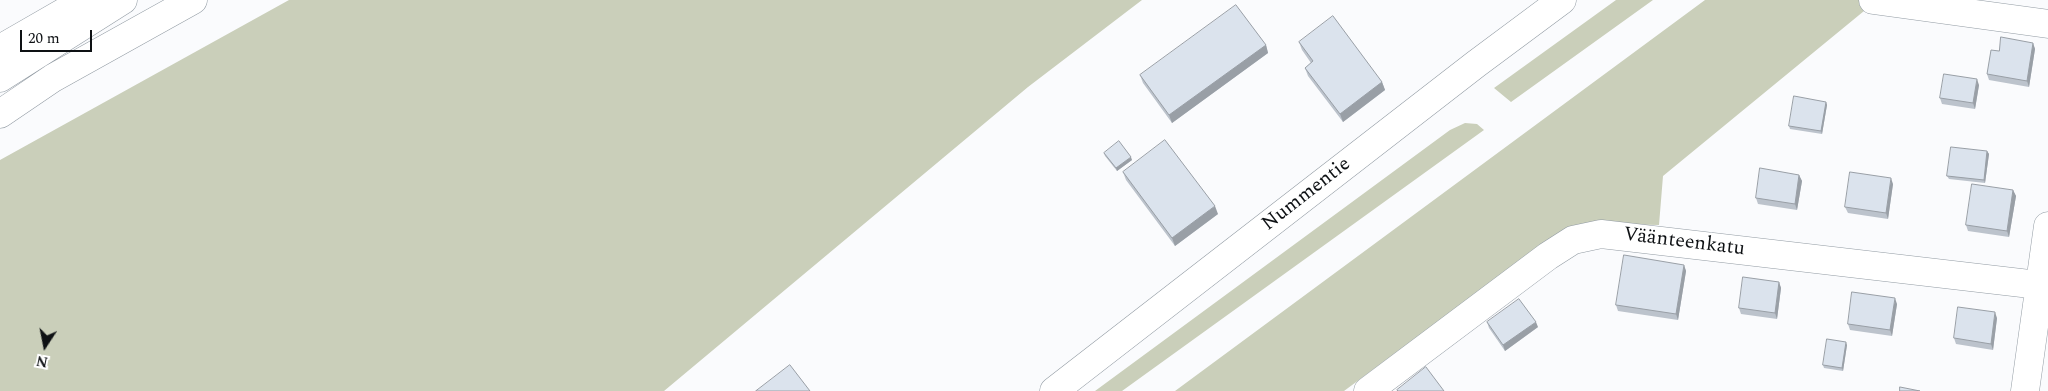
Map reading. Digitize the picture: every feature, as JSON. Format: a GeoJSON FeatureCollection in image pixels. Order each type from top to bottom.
{"type":"FeatureCollection","features":[{"type":"Feature","properties":{"kind":"main road"},"geometry":{"type":"LineString","coordinates":[[0,49],[85,0]]}},
{"type":"Feature","properties":{"kind":"main road"},"geometry":{"type":"LineString","coordinates":[[0,78],[124,0]]}},
{"type":"Feature","properties":{"kind":"main road"},"geometry":{"type":"LineString","coordinates":[[0,114],[54,78],[194,0]]}},
{"type":"Feature","properties":{"kind":"main road","name":"Nummentie"},"geometry":{"type":"LineString","coordinates":[[1054,391],[1562,0]]}},
{"type":"Feature","properties":{"kind":"main road"},"geometry":{"type":"LineString","coordinates":[[1873,0],[2048,24]]}},
{"type":"Feature","properties":{"kind":"main road"},"geometry":{"type":"LineString","coordinates":[[2025,391],[2044,285],[2048,226]]}},
{"type":"Feature","properties":{"kind":"main road","name":"Väänteenkatu"},"geometry":{"type":"LineString","coordinates":[[1368,391],[1548,256],[1574,240],[1601,234],[2044,285]]}},
{"type":"Feature","properties":{"kind":"green space"},"geometry":{"type":"Polygon","coordinates":[[[289,0],[1142,0],[1028,87],[664,391],[0,391],[0,160],[289,0]]]}},
{"type":"Feature","properties":{"kind":"green space"},"geometry":{"type":"Polygon","coordinates":[[[1616,0],[1653,0],[1511,102],[1494,88],[1616,0]]]}},
{"type":"Feature","properties":{"kind":"green space"},"geometry":{"type":"Polygon","coordinates":[[[1705,0],[1866,0],[1864,11],[1663,176],[1659,225],[1608,224],[1524,258],[1344,391],[1175,391],[1705,0]]]}},
{"type":"Feature","properties":{"kind":"green space"},"geometry":{"type":"Polygon","coordinates":[[[1465,123],[1477,124],[1484,130],[1122,391],[1095,391],[1450,130],[1465,123]]]}},
{"type":"Feature","properties":{"kind":"building"},"geometry":{"type":"Polygon","coordinates":[[[1236,5],[1266,45],[1169,115],[1140,75],[1236,5]]]}},
{"type":"Feature","properties":{"kind":"building"},"geometry":{"type":"Polygon","coordinates":[[[1333,16],[1382,82],[1340,114],[1305,68],[1313,61],[1299,42],[1333,16]]]}},
{"type":"Feature","properties":{"kind":"building"},"geometry":{"type":"Polygon","coordinates":[[[2001,37],[2033,43],[2027,81],[1987,74],[1991,50],[1999,51],[2001,37]]]}},
{"type":"Feature","properties":{"kind":"building"},"geometry":{"type":"Polygon","coordinates":[[[1944,74],[1977,79],[1973,103],[1940,98],[1944,74]]]}},
{"type":"Feature","properties":{"kind":"building"},"geometry":{"type":"Polygon","coordinates":[[[1794,96],[1826,102],[1821,131],[1789,126],[1794,96]]]}},
{"type":"Feature","properties":{"kind":"building"},"geometry":{"type":"Polygon","coordinates":[[[1165,140],[1215,206],[1172,238],[1123,172],[1165,140]]]}},
{"type":"Feature","properties":{"kind":"building"},"geometry":{"type":"Polygon","coordinates":[[[1119,141],[1131,157],[1116,168],[1104,153],[1119,141]]]}},
{"type":"Feature","properties":{"kind":"building"},"geometry":{"type":"Polygon","coordinates":[[[1951,147],[1987,151],[1984,180],[1947,176],[1951,147]]]}},
{"type":"Feature","properties":{"kind":"building"},"geometry":{"type":"Polygon","coordinates":[[[1760,168],[1799,175],[1795,204],[1756,198],[1760,168]]]}},
{"type":"Feature","properties":{"kind":"building"},"geometry":{"type":"Polygon","coordinates":[[[1850,172],[1891,178],[1886,213],[1845,207],[1850,172]]]}},
{"type":"Feature","properties":{"kind":"building"},"geometry":{"type":"Polygon","coordinates":[[[1972,184],[2013,190],[2007,231],[1966,225],[1972,184]]]}},
{"type":"Feature","properties":{"kind":"building"},"geometry":{"type":"Polygon","coordinates":[[[1624,255],[1684,265],[1676,314],[1616,305],[1624,255]]]}},
{"type":"Feature","properties":{"kind":"building"},"geometry":{"type":"Polygon","coordinates":[[[1743,277],[1779,282],[1775,313],[1739,308],[1743,277]]]}},
{"type":"Feature","properties":{"kind":"building"},"geometry":{"type":"Polygon","coordinates":[[[1852,292],[1895,298],[1890,330],[1848,324],[1852,292]]]}},
{"type":"Feature","properties":{"kind":"building"},"geometry":{"type":"Polygon","coordinates":[[[1519,299],[1536,322],[1503,345],[1487,322],[1519,299]]]}},
{"type":"Feature","properties":{"kind":"building"},"geometry":{"type":"Polygon","coordinates":[[[1958,307],[1995,312],[1991,344],[1954,338],[1958,307]]]}},
{"type":"Feature","properties":{"kind":"building"},"geometry":{"type":"Polygon","coordinates":[[[1827,339],[1846,342],[1842,368],[1823,365],[1827,339]]]}},
{"type":"Feature","properties":{"kind":"building"},"geometry":{"type":"Polygon","coordinates":[[[790,365],[810,391],[756,391],[790,365]]]}},
{"type":"Feature","properties":{"kind":"building"},"geometry":{"type":"Polygon","coordinates":[[[1426,367],[1444,391],[1397,390],[1426,367]]]}},
{"type":"Feature","properties":{"kind":"building"},"geometry":{"type":"Polygon","coordinates":[[[1900,387],[1920,391],[1900,391],[1900,387]]]}}]}
